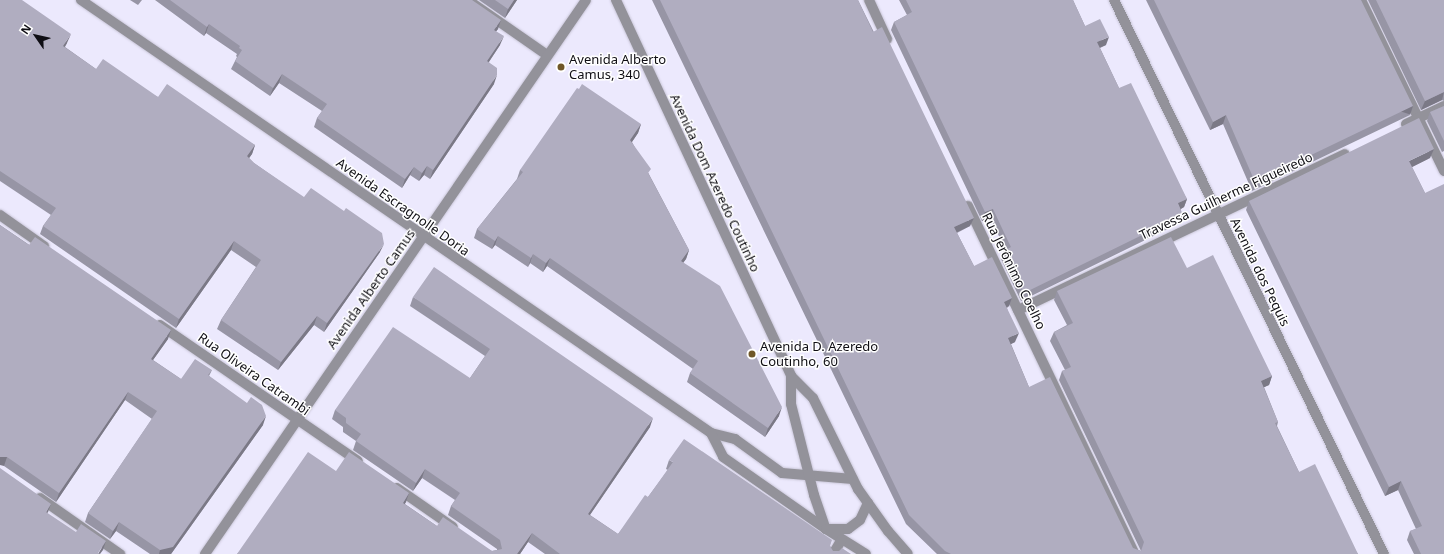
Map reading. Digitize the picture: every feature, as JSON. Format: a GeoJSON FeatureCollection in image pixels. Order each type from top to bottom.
{"type":"FeatureCollection","features":[{"type":"Feature","properties":{"kind":"street","name":"Avenida Escragnolle Doria"},"geometry":{"type":"LineString","coordinates":[[81,0],[423,237],[711,432],[734,439],[782,473],[853,479]]}},
{"type":"Feature","properties":{"kind":"street"},"geometry":{"type":"LineString","coordinates":[[468,0],[547,55]]}},
{"type":"Feature","properties":{"kind":"street","name":"Avenida Alberto Camus"},"geometry":{"type":"LineString","coordinates":[[205,554],[586,0]]}},
{"type":"Feature","properties":{"kind":"street","name":"Avenida Dom Azeredo Coutinho"},"geometry":{"type":"LineString","coordinates":[[616,0],[791,376],[813,398],[853,479]]}},
{"type":"Feature","properties":{"kind":"street"},"geometry":{"type":"LineString","coordinates":[[869,0],[892,49]]}},
{"type":"Feature","properties":{"kind":"street","name":"Avenida dos Pequis"},"geometry":{"type":"LineString","coordinates":[[1114,0],[1384,554]]}},
{"type":"Feature","properties":{"kind":"street"},"geometry":{"type":"LineString","coordinates":[[1361,0],[1444,171]]}},
{"type":"Feature","properties":{"kind":"street"},"geometry":{"type":"LineString","coordinates":[[1399,128],[1444,106]]}},
{"type":"Feature","properties":{"kind":"street","name":"Travessa Guilherme Figueiredo"},"geometry":{"type":"LineString","coordinates":[[1018,310],[1358,148]]}},
{"type":"Feature","properties":{"kind":"street","name":"Rua Jerônimo Coelho"},"geometry":{"type":"LineString","coordinates":[[964,198],[1135,554]]}},
{"type":"Feature","properties":{"kind":"street"},"geometry":{"type":"LineString","coordinates":[[0,215],[52,251]]}},
{"type":"Feature","properties":{"kind":"street","name":"Rua Oliveira Catrambi"},"geometry":{"type":"LineString","coordinates":[[149,318],[369,469]]}},
{"type":"Feature","properties":{"kind":"street","name":"Avenida Dom Azeredo Coutinho"},"geometry":{"type":"LineString","coordinates":[[791,376],[791,404],[808,474]]}},
{"type":"Feature","properties":{"kind":"street"},"geometry":{"type":"LineString","coordinates":[[711,432],[723,457],[826,529],[866,554]]}},
{"type":"Feature","properties":{"kind":"street"},"geometry":{"type":"LineString","coordinates":[[808,474],[826,529]]}},
{"type":"Feature","properties":{"kind":"street"},"geometry":{"type":"LineString","coordinates":[[853,479],[888,532],[908,554]]}},
{"type":"Feature","properties":{"kind":"street"},"geometry":{"type":"LineString","coordinates":[[389,482],[460,532]]}},
{"type":"Feature","properties":{"kind":"street"},"geometry":{"type":"LineString","coordinates":[[32,493],[120,554]]}},
{"type":"Feature","properties":{"kind":"street"},"geometry":{"type":"LineString","coordinates":[[826,529],[848,529],[860,520],[868,503]]}},
{"type":"Feature","properties":{"kind":"street"},"geometry":{"type":"LineString","coordinates":[[833,554],[842,539]]}},
{"type":"Feature","properties":{"kind":"building"},"geometry":{"type":"Polygon","coordinates":[[[0,0],[22,0],[71,34],[63,46],[96,69],[103,59],[158,97],[167,84],[255,145],[247,156],[254,163],[304,197],[311,188],[344,211],[346,208],[382,233],[384,244],[327,323],[317,316],[281,362],[221,320],[261,260],[234,241],[179,319],[43,226],[56,208],[0,171],[0,0]]]}},
{"type":"Feature","properties":{"kind":"building"},"geometry":{"type":"Polygon","coordinates":[[[170,0],[472,0],[501,20],[494,30],[504,36],[487,61],[497,68],[497,75],[433,170],[427,166],[422,173],[414,167],[405,179],[317,118],[327,104],[282,74],[273,88],[235,61],[242,50],[239,48],[240,46],[209,24],[207,27],[170,0]]]}},
{"type":"Feature","properties":{"kind":"building"},"geometry":{"type":"Polygon","coordinates":[[[495,0],[514,0],[508,9],[495,0]]]}},
{"type":"Feature","properties":{"kind":"building"},"geometry":{"type":"Polygon","coordinates":[[[660,0],[858,0],[873,32],[882,27],[974,218],[954,227],[974,266],[992,257],[1012,298],[1004,302],[1019,333],[1008,338],[1029,387],[1050,377],[1133,548],[1141,551],[1144,542],[1062,371],[1071,367],[1054,332],[1073,323],[1057,291],[1171,237],[1187,268],[1213,255],[1272,376],[1261,381],[1278,422],[1275,423],[1299,472],[1315,464],[1358,554],[951,554],[945,551],[909,515],[660,0]]]}},
{"type":"Feature","properties":{"kind":"building"},"geometry":{"type":"Polygon","coordinates":[[[906,0],[1073,0],[1085,26],[1100,19],[1109,37],[1097,42],[1119,88],[1131,83],[1187,199],[1178,203],[1183,215],[1024,293],[1004,251],[1011,247],[993,209],[985,212],[894,22],[912,12],[906,0]]]}},
{"type":"Feature","properties":{"kind":"building"},"geometry":{"type":"Polygon","coordinates":[[[1154,0],[1361,0],[1413,106],[1255,182],[1226,115],[1213,122],[1154,0]]]}},
{"type":"Feature","properties":{"kind":"building"},"geometry":{"type":"Polygon","coordinates":[[[1376,0],[1444,0],[1444,92],[1425,101],[1376,0]]]}},
{"type":"Feature","properties":{"kind":"building"},"geometry":{"type":"Polygon","coordinates":[[[582,84],[641,124],[630,140],[651,169],[648,173],[689,250],[681,261],[720,286],[782,407],[768,428],[690,373],[698,361],[550,258],[546,263],[533,254],[531,258],[498,236],[495,241],[477,229],[523,172],[520,170],[577,88],[579,89],[582,84]]]}},
{"type":"Feature","properties":{"kind":"building"},"geometry":{"type":"Polygon","coordinates":[[[1444,106],[1444,141],[1430,112],[1444,106]]]}},
{"type":"Feature","properties":{"kind":"building"},"geometry":{"type":"Polygon","coordinates":[[[1419,118],[1434,149],[1409,161],[1425,193],[1444,184],[1444,554],[1421,554],[1410,531],[1422,526],[1401,481],[1389,487],[1249,201],[1419,118]]]}},
{"type":"Feature","properties":{"kind":"building"},"geometry":{"type":"Polygon","coordinates":[[[0,225],[29,245],[35,237],[171,330],[151,359],[181,379],[195,359],[212,370],[208,375],[247,403],[251,397],[262,405],[266,416],[173,547],[160,550],[119,522],[113,531],[88,513],[157,411],[128,392],[59,493],[7,457],[0,457],[0,225]]]}},
{"type":"Feature","properties":{"kind":"building"},"geometry":{"type":"Polygon","coordinates":[[[434,267],[653,418],[588,514],[618,534],[645,495],[648,497],[673,462],[669,460],[684,439],[832,540],[830,546],[833,551],[839,551],[842,548],[851,554],[560,554],[532,533],[517,554],[237,554],[308,452],[336,471],[349,452],[409,493],[403,503],[437,526],[443,517],[492,551],[502,549],[500,540],[451,506],[460,493],[425,469],[416,483],[356,441],[361,434],[346,423],[346,418],[335,410],[393,327],[470,378],[490,349],[413,297],[434,267]]]}},
{"type":"Feature","properties":{"kind":"building"},"geometry":{"type":"Polygon","coordinates":[[[0,468],[51,504],[46,512],[76,532],[81,524],[106,541],[98,553],[100,554],[0,554],[0,468]]]}},
{"type":"Feature","properties":{"kind":"place","name":"Avenida Alberto Camus, 340"},"geometry":{"type":"Point","coordinates":[561,67]}},
{"type":"Feature","properties":{"kind":"place","name":"Avenida D. Azeredo Coutinho, 60"},"geometry":{"type":"Point","coordinates":[752,354]}}]}
